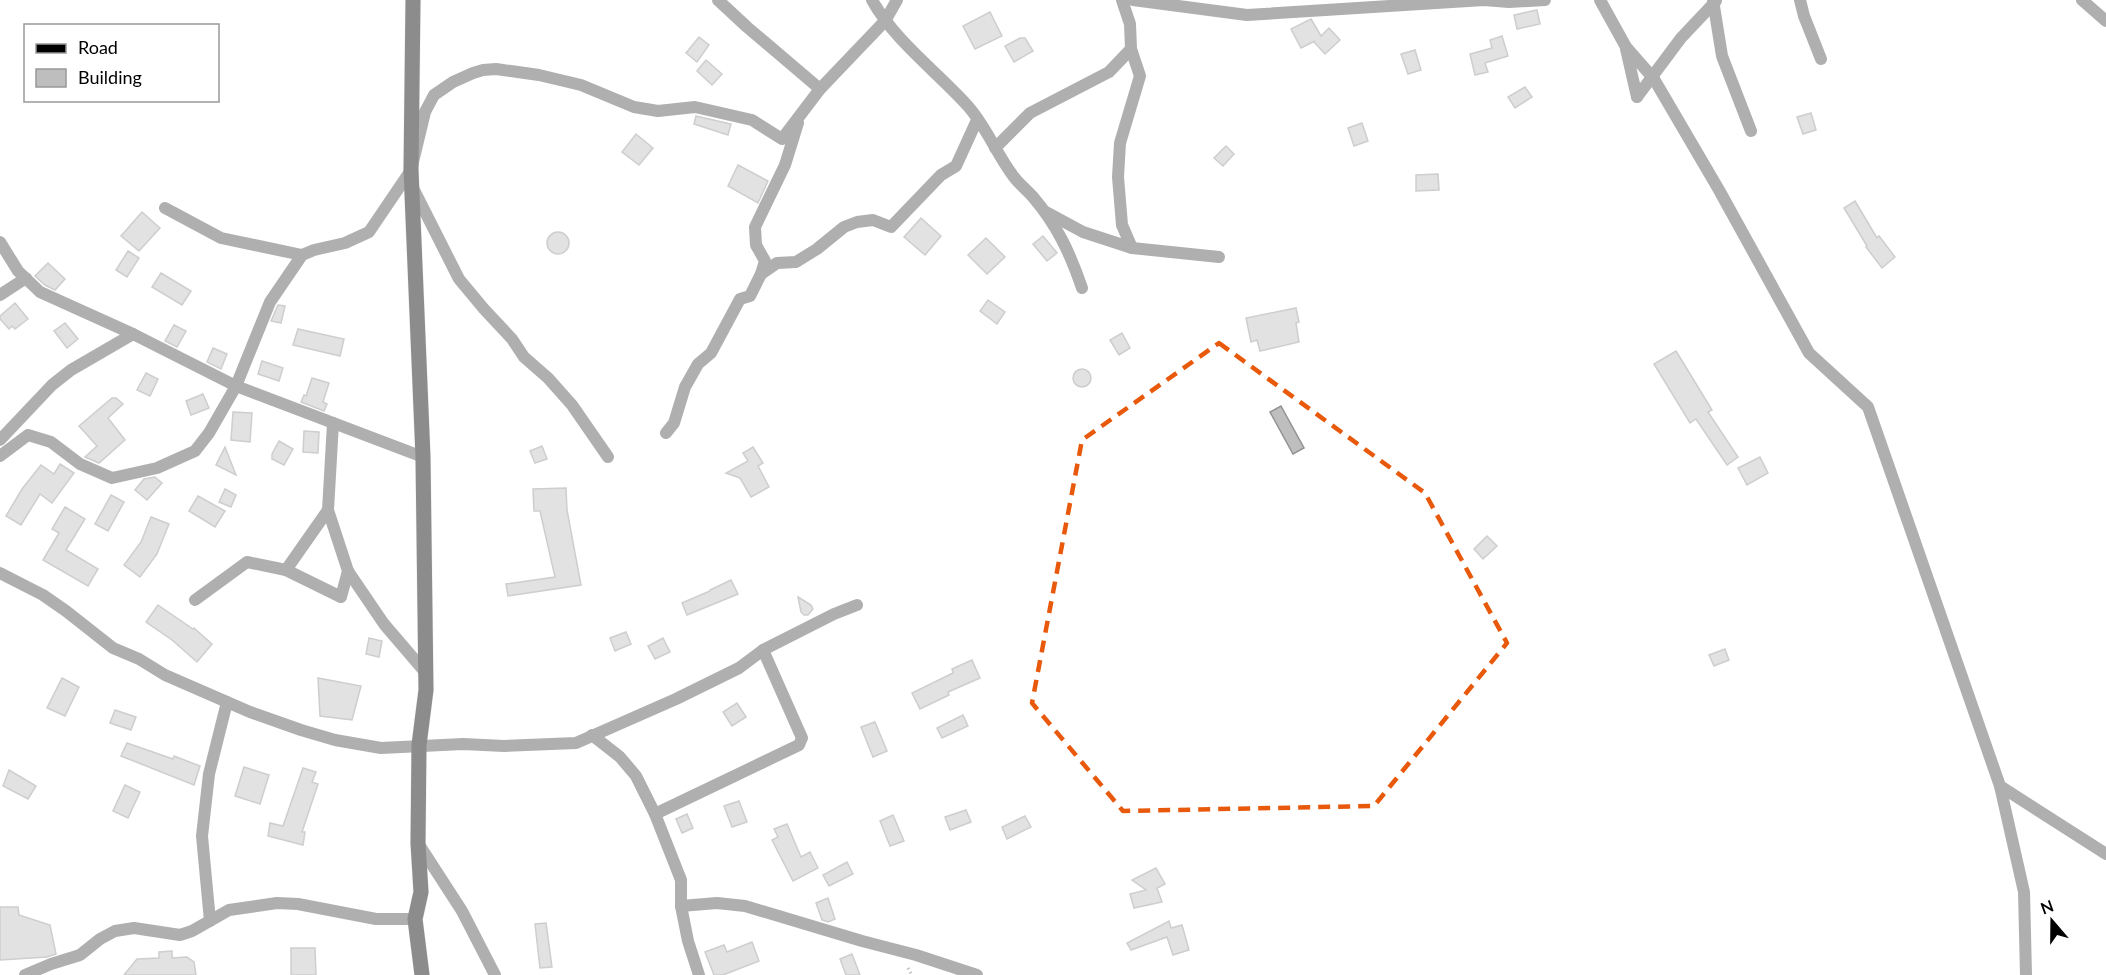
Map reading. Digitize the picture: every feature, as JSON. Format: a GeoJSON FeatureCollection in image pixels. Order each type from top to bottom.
{"type":"FeatureCollection","features":[{"type":"Feature","properties":{"kind":"main road"},"geometry":{"type":"LineString","coordinates":[[413,0],[411,178],[423,457],[426,674],[419,745],[418,843],[421,892],[415,919],[422,975]]}},
{"type":"Feature","properties":{"kind":"street"},"geometry":{"type":"LineString","coordinates":[[718,0],[820,89]]}},
{"type":"Feature","properties":{"kind":"street"},"geometry":{"type":"LineString","coordinates":[[872,0],[885,21],[969,107],[1014,177],[1033,197],[1070,253],[1082,288]]}},
{"type":"Feature","properties":{"kind":"street"},"geometry":{"type":"LineString","coordinates":[[14,425],[28,435],[51,442],[80,464],[112,478],[157,468],[195,451],[209,433],[236,386],[270,302],[302,255],[345,243],[369,232],[411,178],[425,112],[434,95],[453,82],[483,70],[496,69],[539,75],[580,85],[634,107],[658,111],[695,107],[752,120],[782,139],[820,89],[885,21],[897,0]]}},
{"type":"Feature","properties":{"kind":"street"},"geometry":{"type":"LineString","coordinates":[[1122,0],[1130,24],[1131,49],[1140,75],[1120,143],[1118,177],[1122,225],[1132,248]]}},
{"type":"Feature","properties":{"kind":"street"},"geometry":{"type":"LineString","coordinates":[[1133,0],[1247,15],[1484,0],[1509,2],[1545,0]]}},
{"type":"Feature","properties":{"kind":"street"},"geometry":{"type":"LineString","coordinates":[[1600,0],[1626,47],[1652,76],[1719,190],[1809,352],[1868,407],[2000,786],[2024,892],[2026,975]]}},
{"type":"Feature","properties":{"kind":"street"},"geometry":{"type":"LineString","coordinates":[[1800,0],[1821,59]]}},
{"type":"Feature","properties":{"kind":"street"},"geometry":{"type":"LineString","coordinates":[[2082,0],[2106,21]]}},
{"type":"Feature","properties":{"kind":"street"},"geometry":{"type":"LineString","coordinates":[[1626,47],[1637,97],[1681,38],[1714,2]]}},
{"type":"Feature","properties":{"kind":"street"},"geometry":{"type":"LineString","coordinates":[[1714,2],[1722,56],[1751,131]]}},
{"type":"Feature","properties":{"kind":"street"},"geometry":{"type":"LineString","coordinates":[[995,148],[1030,113],[1109,72],[1131,49]]}},
{"type":"Feature","properties":{"kind":"street"},"geometry":{"type":"LineString","coordinates":[[666,433],[674,423],[685,387],[698,364],[711,353],[740,299],[750,296],[761,274],[765,261],[756,245],[755,227],[785,165],[801,114]]}},
{"type":"Feature","properties":{"kind":"street"},"geometry":{"type":"LineString","coordinates":[[761,274],[777,263],[796,262],[817,249],[844,227],[857,222],[873,220],[891,227],[940,175],[956,166],[977,120]]}},
{"type":"Feature","properties":{"kind":"street"},"geometry":{"type":"LineString","coordinates":[[411,178],[459,279],[483,309],[512,339],[524,357],[554,384],[572,405],[608,457]]}},
{"type":"Feature","properties":{"kind":"street"},"geometry":{"type":"LineString","coordinates":[[165,208],[221,238],[302,255]]}},
{"type":"Feature","properties":{"kind":"street"},"geometry":{"type":"LineString","coordinates":[[1042,210],[1083,231],[1132,248],[1219,258]]}},
{"type":"Feature","properties":{"kind":"street"},"geometry":{"type":"LineString","coordinates":[[0,242],[18,271],[40,292],[133,334],[236,386],[423,457]]}},
{"type":"Feature","properties":{"kind":"street"},"geometry":{"type":"LineString","coordinates":[[0,295],[26,278]]}},
{"type":"Feature","properties":{"kind":"street"},"geometry":{"type":"LineString","coordinates":[[0,440],[52,385],[71,370],[133,334]]}},
{"type":"Feature","properties":{"kind":"street"},"geometry":{"type":"LineString","coordinates":[[333,423],[328,510],[348,571],[384,624],[426,674]]}},
{"type":"Feature","properties":{"kind":"street"},"geometry":{"type":"LineString","coordinates":[[0,456],[28,435]]}},
{"type":"Feature","properties":{"kind":"street"},"geometry":{"type":"LineString","coordinates":[[286,570],[328,510]]}},
{"type":"Feature","properties":{"kind":"street"},"geometry":{"type":"LineString","coordinates":[[195,600],[247,562],[286,570],[341,597],[348,571]]}},
{"type":"Feature","properties":{"kind":"street"},"geometry":{"type":"LineString","coordinates":[[0,573],[44,595],[113,648],[139,659],[165,675],[226,702],[302,730],[335,740],[381,748],[419,745],[504,746],[576,743],[676,699],[739,668],[763,650],[834,614],[857,605]]}},
{"type":"Feature","properties":{"kind":"street"},"geometry":{"type":"LineString","coordinates":[[655,814],[799,745],[802,738],[763,650]]}},
{"type":"Feature","properties":{"kind":"street"},"geometry":{"type":"LineString","coordinates":[[210,921],[202,836],[209,774],[226,702]]}},
{"type":"Feature","properties":{"kind":"street"},"geometry":{"type":"LineString","coordinates":[[592,735],[620,757],[636,776],[655,814],[681,880],[681,906],[688,941],[699,975]]}},
{"type":"Feature","properties":{"kind":"street"},"geometry":{"type":"LineString","coordinates":[[2000,786],[2106,854]]}},
{"type":"Feature","properties":{"kind":"street"},"geometry":{"type":"LineString","coordinates":[[418,843],[462,911],[495,975]]}},
{"type":"Feature","properties":{"kind":"street"},"geometry":{"type":"LineString","coordinates":[[25,975],[81,955],[100,939],[115,931],[134,928],[180,935],[229,910],[277,903],[298,904],[376,919],[415,919]]}},
{"type":"Feature","properties":{"kind":"street"},"geometry":{"type":"LineString","coordinates":[[681,906],[717,903],[745,906],[977,975]]}},
{"type":"Feature","properties":{"kind":"highlighted area"},"geometry":{"type":"Polygon","coordinates":[[[1219,343],[1425,493],[1507,643],[1374,806],[1123,811],[1032,703],[1082,440],[1219,343]]]}},
{"type":"Feature","properties":{"kind":"building"},"geometry":{"type":"Polygon","coordinates":[[[1537,10],[1540,24],[1517,29],[1514,15],[1537,10]]]}},
{"type":"Feature","properties":{"kind":"building"},"geometry":{"type":"Polygon","coordinates":[[[990,12],[1002,36],[975,49],[963,26],[990,12]]]}},
{"type":"Feature","properties":{"kind":"building"},"geometry":{"type":"Polygon","coordinates":[[[1311,19],[1321,36],[1329,28],[1340,40],[1325,54],[1315,41],[1301,48],[1291,29],[1311,19]]]}},
{"type":"Feature","properties":{"kind":"building"},"geometry":{"type":"Polygon","coordinates":[[[1502,36],[1508,56],[1485,63],[1488,72],[1475,75],[1470,54],[1492,48],[1490,40],[1502,36]]]}},
{"type":"Feature","properties":{"kind":"building"},"geometry":{"type":"Polygon","coordinates":[[[699,37],[709,45],[697,62],[686,53],[699,37]]]}},
{"type":"Feature","properties":{"kind":"building"},"geometry":{"type":"Polygon","coordinates":[[[1020,38],[1025,38],[1033,51],[1014,62],[1005,46],[1020,38]]]}},
{"type":"Feature","properties":{"kind":"building"},"geometry":{"type":"Polygon","coordinates":[[[1415,50],[1421,70],[1408,74],[1401,54],[1415,50]]]}},
{"type":"Feature","properties":{"kind":"building"},"geometry":{"type":"Polygon","coordinates":[[[706,60],[722,74],[712,85],[697,71],[706,60]]]}},
{"type":"Feature","properties":{"kind":"building"},"geometry":{"type":"Polygon","coordinates":[[[1525,87],[1532,97],[1515,108],[1508,97],[1525,87]]]}},
{"type":"Feature","properties":{"kind":"building"},"geometry":{"type":"Polygon","coordinates":[[[1811,113],[1816,130],[1803,134],[1797,117],[1811,113]]]}},
{"type":"Feature","properties":{"kind":"building"},"geometry":{"type":"Polygon","coordinates":[[[696,116],[731,124],[728,135],[694,124],[696,116]]]}},
{"type":"Feature","properties":{"kind":"building"},"geometry":{"type":"Polygon","coordinates":[[[1362,123],[1368,141],[1354,146],[1348,128],[1362,123]]]}},
{"type":"Feature","properties":{"kind":"building"},"geometry":{"type":"Polygon","coordinates":[[[636,134],[653,148],[639,165],[622,152],[636,134]]]}},
{"type":"Feature","properties":{"kind":"building"},"geometry":{"type":"Polygon","coordinates":[[[1226,146],[1234,154],[1223,166],[1214,158],[1226,146]]]}},
{"type":"Feature","properties":{"kind":"building"},"geometry":{"type":"Polygon","coordinates":[[[738,165],[768,181],[758,203],[728,186],[738,165]]]}},
{"type":"Feature","properties":{"kind":"building"},"geometry":{"type":"Polygon","coordinates":[[[1438,174],[1439,190],[1416,191],[1416,175],[1438,174]]]}},
{"type":"Feature","properties":{"kind":"building"},"geometry":{"type":"Polygon","coordinates":[[[1855,201],[1877,238],[1879,236],[1895,257],[1882,268],[1866,247],[1844,208],[1855,201]]]}},
{"type":"Feature","properties":{"kind":"building"},"geometry":{"type":"Polygon","coordinates":[[[142,212],[160,228],[139,251],[121,236],[142,212]]]}},
{"type":"Feature","properties":{"kind":"building"},"geometry":{"type":"Polygon","coordinates":[[[921,218],[941,236],[925,255],[904,237],[921,218]]]}},
{"type":"Feature","properties":{"kind":"building"},"geometry":{"type":"Polygon","coordinates":[[[558,232],[566,235],[569,243],[566,251],[558,254],[550,251],[547,243],[550,235],[558,232]]]}},
{"type":"Feature","properties":{"kind":"building"},"geometry":{"type":"Polygon","coordinates":[[[1043,236],[1057,253],[1047,261],[1033,244],[1043,236]]]}},
{"type":"Feature","properties":{"kind":"building"},"geometry":{"type":"Polygon","coordinates":[[[986,238],[1005,257],[987,274],[968,255],[986,238]]]}},
{"type":"Feature","properties":{"kind":"building"},"geometry":{"type":"Polygon","coordinates":[[[128,251],[139,258],[127,277],[116,270],[128,251]]]}},
{"type":"Feature","properties":{"kind":"building"},"geometry":{"type":"Polygon","coordinates":[[[48,263],[65,279],[55,290],[35,276],[48,263]]]}},
{"type":"Feature","properties":{"kind":"building"},"geometry":{"type":"Polygon","coordinates":[[[161,273],[191,291],[182,305],[152,287],[161,273]]]}},
{"type":"Feature","properties":{"kind":"building"},"geometry":{"type":"Polygon","coordinates":[[[988,300],[1005,312],[997,324],[980,311],[988,300]]]}},
{"type":"Feature","properties":{"kind":"building"},"geometry":{"type":"Polygon","coordinates":[[[15,303],[28,319],[15,329],[12,326],[9,329],[0,316],[15,303]]]}},
{"type":"Feature","properties":{"kind":"building"},"geometry":{"type":"Polygon","coordinates":[[[278,305],[285,306],[281,323],[271,321],[278,305]]]}},
{"type":"Feature","properties":{"kind":"building"},"geometry":{"type":"Polygon","coordinates":[[[1296,308],[1299,342],[1260,351],[1257,340],[1251,342],[1246,318],[1296,308]]]}},
{"type":"Feature","properties":{"kind":"building"},"geometry":{"type":"Polygon","coordinates":[[[65,323],[78,339],[67,348],[54,331],[65,323]]]}},
{"type":"Feature","properties":{"kind":"building"},"geometry":{"type":"Polygon","coordinates":[[[174,325],[186,331],[177,347],[165,341],[174,325]]]}},
{"type":"Feature","properties":{"kind":"building"},"geometry":{"type":"Polygon","coordinates":[[[298,329],[344,339],[340,356],[293,345],[298,329]]]}},
{"type":"Feature","properties":{"kind":"building"},"geometry":{"type":"Polygon","coordinates":[[[1122,333],[1130,348],[1119,355],[1110,340],[1122,333]]]}},
{"type":"Feature","properties":{"kind":"building"},"geometry":{"type":"Polygon","coordinates":[[[213,348],[227,354],[221,369],[207,362],[213,348]]]}},
{"type":"Feature","properties":{"kind":"building"},"geometry":{"type":"Polygon","coordinates":[[[1676,351],[1712,410],[1708,412],[1738,457],[1727,465],[1696,419],[1690,423],[1654,364],[1676,351]]]}},
{"type":"Feature","properties":{"kind":"building"},"geometry":{"type":"Polygon","coordinates":[[[262,361],[283,368],[279,381],[258,374],[262,361]]]}},
{"type":"Feature","properties":{"kind":"building"},"geometry":{"type":"Polygon","coordinates":[[[1078,369],[1086,369],[1091,374],[1089,385],[1078,387],[1073,382],[1073,374],[1078,369]]]}},
{"type":"Feature","properties":{"kind":"building"},"geometry":{"type":"Polygon","coordinates":[[[146,373],[158,379],[150,396],[137,390],[146,373]]]}},
{"type":"Feature","properties":{"kind":"building"},"geometry":{"type":"Polygon","coordinates":[[[312,378],[329,383],[323,402],[327,404],[324,411],[301,402],[304,395],[306,396],[312,378]]]}},
{"type":"Feature","properties":{"kind":"building"},"geometry":{"type":"Polygon","coordinates":[[[203,394],[209,408],[191,415],[186,401],[203,394]]]}},
{"type":"Feature","properties":{"kind":"building"},"geometry":{"type":"Polygon","coordinates":[[[112,398],[116,398],[123,404],[108,418],[125,440],[99,463],[85,457],[97,446],[79,426],[112,398]]]}},
{"type":"Feature","properties":{"kind":"building"},"geometry":{"type":"Polygon","coordinates":[[[1281,406],[1304,448],[1293,454],[1270,412],[1281,406]]]}},
{"type":"Feature","properties":{"kind":"building"},"geometry":{"type":"Polygon","coordinates":[[[233,412],[252,413],[250,442],[231,440],[233,412]]]}},
{"type":"Feature","properties":{"kind":"building"},"geometry":{"type":"Polygon","coordinates":[[[304,431],[319,432],[318,453],[303,452],[304,431]]]}},
{"type":"Feature","properties":{"kind":"building"},"geometry":{"type":"Polygon","coordinates":[[[279,441],[293,449],[284,465],[272,459],[272,454],[279,441]]]}},
{"type":"Feature","properties":{"kind":"building"},"geometry":{"type":"Polygon","coordinates":[[[542,446],[547,459],[535,463],[530,451],[542,446]]]}},
{"type":"Feature","properties":{"kind":"building"},"geometry":{"type":"Polygon","coordinates":[[[225,447],[236,475],[216,465],[225,447]]]}},
{"type":"Feature","properties":{"kind":"building"},"geometry":{"type":"Polygon","coordinates":[[[753,447],[763,463],[758,466],[769,487],[751,497],[740,478],[726,473],[748,461],[743,453],[753,447]]]}},
{"type":"Feature","properties":{"kind":"building"},"geometry":{"type":"Polygon","coordinates":[[[1760,457],[1768,473],[1747,485],[1738,468],[1760,457]]]}},
{"type":"Feature","properties":{"kind":"building"},"geometry":{"type":"Polygon","coordinates":[[[60,464],[74,473],[52,503],[40,494],[21,525],[6,516],[22,489],[41,465],[54,474],[60,464]]]}},
{"type":"Feature","properties":{"kind":"building"},"geometry":{"type":"Polygon","coordinates":[[[155,477],[162,483],[147,500],[135,490],[144,479],[155,477]]]}},
{"type":"Feature","properties":{"kind":"building"},"geometry":{"type":"Polygon","coordinates":[[[566,488],[567,510],[581,585],[508,596],[506,584],[555,577],[540,511],[534,511],[533,489],[566,488]]]}},
{"type":"Feature","properties":{"kind":"building"},"geometry":{"type":"Polygon","coordinates":[[[225,489],[236,495],[231,507],[219,502],[225,489]]]}},
{"type":"Feature","properties":{"kind":"building"},"geometry":{"type":"Polygon","coordinates":[[[111,495],[124,502],[108,531],[95,524],[111,495]]]}},
{"type":"Feature","properties":{"kind":"building"},"geometry":{"type":"Polygon","coordinates":[[[198,496],[225,511],[215,527],[189,511],[198,496]]]}},
{"type":"Feature","properties":{"kind":"building"},"geometry":{"type":"Polygon","coordinates":[[[65,507],[85,519],[66,550],[98,569],[88,586],[43,560],[59,533],[52,529],[65,507]]]}},
{"type":"Feature","properties":{"kind":"building"},"geometry":{"type":"Polygon","coordinates":[[[151,517],[169,524],[157,554],[140,577],[124,565],[141,542],[151,517]]]}},
{"type":"Feature","properties":{"kind":"building"},"geometry":{"type":"Polygon","coordinates":[[[1487,536],[1497,546],[1483,559],[1474,549],[1487,536]]]}},
{"type":"Feature","properties":{"kind":"building"},"geometry":{"type":"Polygon","coordinates":[[[731,580],[738,594],[687,615],[682,603],[731,580]]]}},
{"type":"Feature","properties":{"kind":"building"},"geometry":{"type":"Polygon","coordinates":[[[798,597],[811,605],[813,609],[808,615],[801,612],[798,597]]]}},
{"type":"Feature","properties":{"kind":"building"},"geometry":{"type":"Polygon","coordinates":[[[158,605],[194,628],[212,644],[197,662],[172,640],[146,622],[158,605]]]}},
{"type":"Feature","properties":{"kind":"building"},"geometry":{"type":"Polygon","coordinates":[[[626,632],[631,644],[615,651],[610,638],[626,632]]]}},
{"type":"Feature","properties":{"kind":"building"},"geometry":{"type":"Polygon","coordinates":[[[369,638],[382,641],[379,657],[366,654],[369,638]]]}},
{"type":"Feature","properties":{"kind":"building"},"geometry":{"type":"Polygon","coordinates":[[[663,638],[670,652],[655,659],[648,646],[663,638]]]}},
{"type":"Feature","properties":{"kind":"building"},"geometry":{"type":"Polygon","coordinates":[[[1725,649],[1729,660],[1714,666],[1709,655],[1725,649]]]}},
{"type":"Feature","properties":{"kind":"building"},"geometry":{"type":"Polygon","coordinates":[[[972,660],[980,678],[948,692],[949,695],[920,709],[912,693],[953,673],[952,669],[972,660]]]}},
{"type":"Feature","properties":{"kind":"building"},"geometry":{"type":"Polygon","coordinates":[[[62,678],[79,687],[65,716],[47,708],[62,678]]]}},
{"type":"Feature","properties":{"kind":"building"},"geometry":{"type":"Polygon","coordinates":[[[318,678],[361,686],[352,720],[320,716],[318,678]]]}},
{"type":"Feature","properties":{"kind":"building"},"geometry":{"type":"Polygon","coordinates":[[[737,703],[746,717],[732,726],[723,712],[737,703]]]}},
{"type":"Feature","properties":{"kind":"building"},"geometry":{"type":"Polygon","coordinates":[[[115,710],[136,717],[131,730],[110,723],[115,710]]]}},
{"type":"Feature","properties":{"kind":"building"},"geometry":{"type":"Polygon","coordinates":[[[963,715],[968,726],[942,738],[937,728],[963,715]]]}},
{"type":"Feature","properties":{"kind":"building"},"geometry":{"type":"Polygon","coordinates":[[[875,722],[887,751],[873,757],[861,727],[875,722]]]}},
{"type":"Feature","properties":{"kind":"building"},"geometry":{"type":"Polygon","coordinates":[[[127,743],[200,766],[194,785],[121,756],[127,743]]]}},
{"type":"Feature","properties":{"kind":"building"},"geometry":{"type":"Polygon","coordinates":[[[244,767],[269,775],[260,804],[235,796],[244,767]]]}},
{"type":"Feature","properties":{"kind":"building"},"geometry":{"type":"Polygon","coordinates":[[[303,768],[316,772],[312,782],[318,784],[302,832],[305,832],[303,845],[268,836],[270,823],[283,826],[303,768]]]}},
{"type":"Feature","properties":{"kind":"building"},"geometry":{"type":"Polygon","coordinates":[[[9,770],[36,786],[28,799],[3,786],[9,770]]]}},
{"type":"Feature","properties":{"kind":"building"},"geometry":{"type":"Polygon","coordinates":[[[125,785],[140,792],[128,818],[113,811],[125,785]]]}},
{"type":"Feature","properties":{"kind":"building"},"geometry":{"type":"Polygon","coordinates":[[[739,801],[747,822],[732,827],[724,806],[739,801]]]}},
{"type":"Feature","properties":{"kind":"building"},"geometry":{"type":"Polygon","coordinates":[[[966,810],[971,822],[950,830],[945,817],[966,810]]]}},
{"type":"Feature","properties":{"kind":"building"},"geometry":{"type":"Polygon","coordinates":[[[687,814],[693,828],[682,833],[676,819],[687,814]]]}},
{"type":"Feature","properties":{"kind":"building"},"geometry":{"type":"Polygon","coordinates":[[[893,815],[904,841],[890,846],[880,821],[893,815]]]}},
{"type":"Feature","properties":{"kind":"building"},"geometry":{"type":"Polygon","coordinates":[[[1025,816],[1031,827],[1007,839],[1002,827],[1025,816]]]}},
{"type":"Feature","properties":{"kind":"building"},"geometry":{"type":"Polygon","coordinates":[[[787,824],[801,857],[810,852],[818,868],[793,881],[772,840],[778,837],[774,829],[787,824]]]}},
{"type":"Feature","properties":{"kind":"building"},"geometry":{"type":"Polygon","coordinates":[[[847,862],[853,874],[829,886],[823,875],[847,862]]]}},
{"type":"Feature","properties":{"kind":"building"},"geometry":{"type":"Polygon","coordinates":[[[1156,868],[1165,884],[1157,888],[1162,902],[1134,908],[1130,894],[1146,890],[1132,880],[1156,868]]]}},
{"type":"Feature","properties":{"kind":"building"},"geometry":{"type":"Polygon","coordinates":[[[828,898],[835,919],[828,922],[822,920],[816,903],[828,898]]]}},
{"type":"Feature","properties":{"kind":"building"},"geometry":{"type":"Polygon","coordinates":[[[0,907],[18,907],[19,915],[50,925],[56,954],[47,957],[0,960],[0,907]]]}},
{"type":"Feature","properties":{"kind":"building"},"geometry":{"type":"Polygon","coordinates":[[[1169,921],[1171,928],[1182,925],[1189,950],[1173,955],[1167,937],[1131,950],[1127,943],[1169,921]]]}},
{"type":"Feature","properties":{"kind":"building"},"geometry":{"type":"Polygon","coordinates":[[[546,923],[552,967],[540,968],[535,924],[546,923]]]}},
{"type":"Feature","properties":{"kind":"building"},"geometry":{"type":"Polygon","coordinates":[[[752,942],[759,961],[723,975],[714,975],[705,952],[724,945],[727,952],[752,942]]]}},
{"type":"Feature","properties":{"kind":"building"},"geometry":{"type":"Polygon","coordinates":[[[291,948],[315,948],[316,975],[291,975],[291,948]]]}},
{"type":"Feature","properties":{"kind":"building"},"geometry":{"type":"Polygon","coordinates":[[[172,951],[172,958],[187,957],[194,962],[196,975],[124,975],[137,959],[159,958],[159,952],[172,951]]]}},
{"type":"Feature","properties":{"kind":"building"},"geometry":{"type":"Polygon","coordinates":[[[852,954],[860,975],[846,975],[840,959],[852,954]]]}}]}
